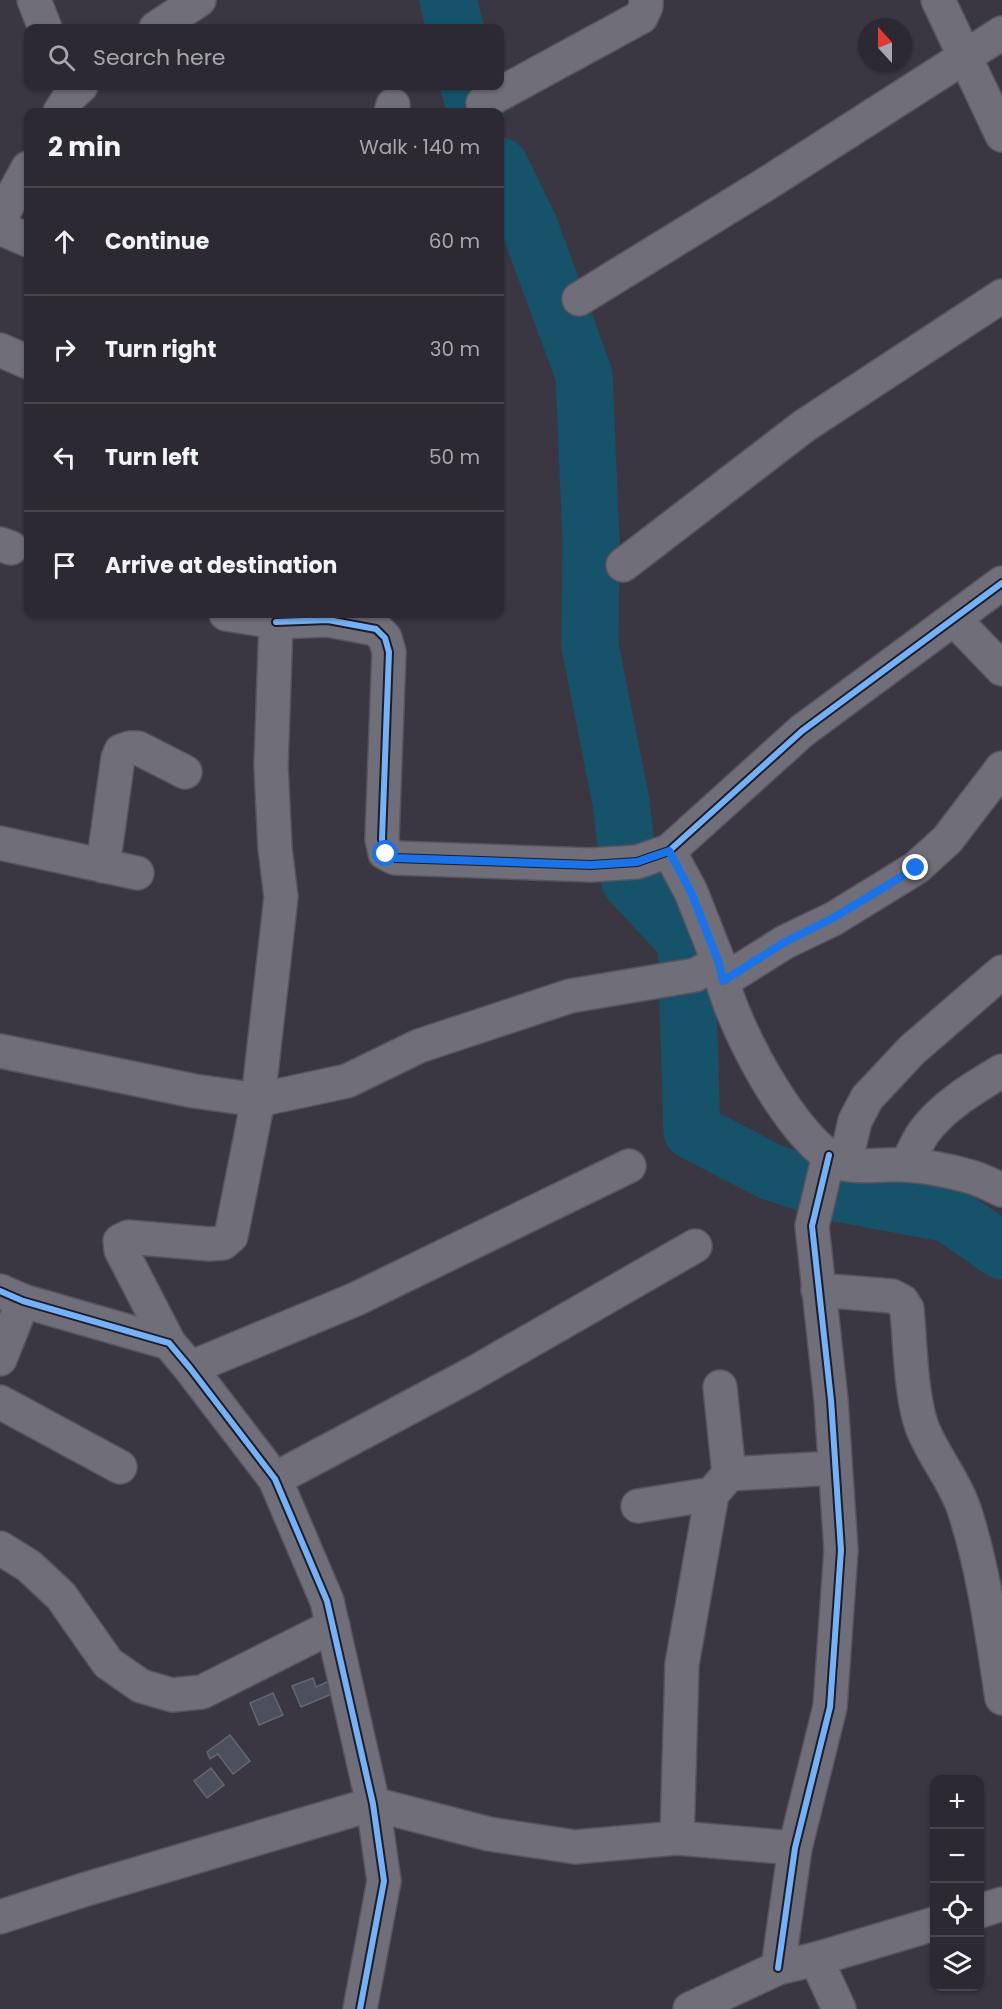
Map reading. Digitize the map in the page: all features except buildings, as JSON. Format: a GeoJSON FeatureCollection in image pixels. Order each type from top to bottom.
{"type":"FeatureCollection","features":[{"type":"Feature","properties":{"kind":"street"},"geometry":{"type":"LineString","coordinates":[[34,0],[43,24]]}},
{"type":"Feature","properties":{"kind":"street"},"geometry":{"type":"LineString","coordinates":[[162,24],[199,0]]}},
{"type":"Feature","properties":{"kind":"street"},"geometry":{"type":"LineString","coordinates":[[483,103],[641,17],[646,0]]}},
{"type":"Feature","properties":{"kind":"street"},"geometry":{"type":"LineString","coordinates":[[938,0],[1002,135]]}},
{"type":"Feature","properties":{"kind":"street"},"geometry":{"type":"LineString","coordinates":[[579,299],[776,178],[1002,33]]}},
{"type":"Feature","properties":{"kind":"street"},"geometry":{"type":"LineString","coordinates":[[0,219],[24,175]]}},
{"type":"Feature","properties":{"kind":"street"},"geometry":{"type":"LineString","coordinates":[[0,228],[24,238]]}},
{"type":"Feature","properties":{"kind":"street"},"geometry":{"type":"LineString","coordinates":[[623,565],[804,426],[1002,296]]}},
{"type":"Feature","properties":{"kind":"street"},"geometry":{"type":"LineString","coordinates":[[0,350],[24,360]]}},
{"type":"Feature","properties":{"kind":"street"},"geometry":{"type":"LineString","coordinates":[[251,618],[276,622],[328,620],[376,629],[385,638],[389,651],[382,839],[386,854],[395,858],[591,865],[637,862],[669,851],[802,731],[1002,583]]}},
{"type":"Feature","properties":{"kind":"street"},"geometry":{"type":"LineString","coordinates":[[954,619],[1002,669]]}},
{"type":"Feature","properties":{"kind":"street"},"geometry":{"type":"LineString","coordinates":[[276,622],[272,766],[275,848],[281,897],[258,1100],[231,1236],[223,1243],[210,1244],[128,1237],[120,1242],[121,1250],[169,1343],[275,1479],[327,1601],[373,1804],[384,1881],[360,2009]]}},
{"type":"Feature","properties":{"kind":"street"},"geometry":{"type":"LineString","coordinates":[[103,866],[118,758],[121,751],[138,748],[185,772]]}},
{"type":"Feature","properties":{"kind":"street"},"geometry":{"type":"LineString","coordinates":[[0,1051],[194,1091],[258,1100],[347,1081],[419,1046],[570,996],[701,975],[785,942],[833,918],[916,868],[947,840],[1002,768]]}},
{"type":"Feature","properties":{"kind":"street"},"geometry":{"type":"LineString","coordinates":[[0,843],[137,873]]}},
{"type":"Feature","properties":{"kind":"street"},"geometry":{"type":"LineString","coordinates":[[669,851],[691,892],[701,975],[739,1029],[766,1080],[805,1132],[833,1163],[907,1165],[968,1176],[1002,1190]]}},
{"type":"Feature","properties":{"kind":"street"},"geometry":{"type":"LineString","coordinates":[[778,1968],[795,1848],[830,1707],[841,1550],[831,1400],[812,1226],[833,1163],[867,1098],[912,1050],[1002,972]]}},
{"type":"Feature","properties":{"kind":"street"},"geometry":{"type":"LineString","coordinates":[[907,1165],[926,1130],[979,1084],[1002,1071]]}},
{"type":"Feature","properties":{"kind":"street"},"geometry":{"type":"LineString","coordinates":[[190,1368],[356,1299],[629,1166]]}},
{"type":"Feature","properties":{"kind":"street"},"geometry":{"type":"LineString","coordinates":[[275,1479],[474,1373],[695,1246]]}},
{"type":"Feature","properties":{"kind":"street"},"geometry":{"type":"LineString","coordinates":[[818,1290],[892,1296],[902,1301],[907,1309],[916,1401],[921,1426],[930,1446],[951,1478],[964,1508],[985,1593],[1002,1698]]}},
{"type":"Feature","properties":{"kind":"street"},"geometry":{"type":"LineString","coordinates":[[0,1359],[12,1296],[169,1343]]}},
{"type":"Feature","properties":{"kind":"street"},"geometry":{"type":"LineString","coordinates":[[677,1838],[682,1664],[721,1484],[720,1387]]}},
{"type":"Feature","properties":{"kind":"street"},"geometry":{"type":"LineString","coordinates":[[0,1402],[120,1467]]}},
{"type":"Feature","properties":{"kind":"street"},"geometry":{"type":"LineString","coordinates":[[638,1506],[721,1484],[835,1468]]}},
{"type":"Feature","properties":{"kind":"street"},"geometry":{"type":"LineString","coordinates":[[0,1548],[29,1566],[61,1596],[108,1663],[141,1686],[172,1695],[202,1692],[333,1626]]}},
{"type":"Feature","properties":{"kind":"street"},"geometry":{"type":"LineString","coordinates":[[0,1917],[373,1804],[489,1834],[575,1847],[677,1838],[795,1848]]}},
{"type":"Feature","properties":{"kind":"street"},"geometry":{"type":"LineString","coordinates":[[984,1910],[1002,1904]]}},
{"type":"Feature","properties":{"kind":"street"},"geometry":{"type":"LineString","coordinates":[[690,2009],[705,2000],[778,1968],[930,1925]]}},
{"type":"Feature","properties":{"kind":"street"},"geometry":{"type":"LineString","coordinates":[[816,1959],[839,2009]]}},
{"type":"Feature","properties":{"kind":"waterway"},"geometry":{"type":"LineString","coordinates":[[448,0],[454,24]]}},
{"type":"Feature","properties":{"kind":"waterway"},"geometry":{"type":"LineString","coordinates":[[470,90],[475,108]]}},
{"type":"Feature","properties":{"kind":"waterway"},"geometry":{"type":"LineString","coordinates":[[504,174],[530,228],[584,375],[591,540],[590,646],[621,802],[630,881],[686,941],[692,1131],[771,1172],[832,1192],[949,1214],[1002,1251]]}},
{"type":"Feature","properties":{"kind":"cycle path"},"geometry":{"type":"LineString","coordinates":[[276,622],[328,620],[376,629],[385,638],[389,652],[382,839],[385,853],[395,858],[591,865],[637,862],[669,851],[802,731],[1002,583]]}},
{"type":"Feature","properties":{"kind":"cycle path"},"geometry":{"type":"LineString","coordinates":[[778,1968],[795,1848],[830,1707],[841,1550],[831,1400],[812,1226],[829,1155]]}},
{"type":"Feature","properties":{"kind":"cycle path"},"geometry":{"type":"LineString","coordinates":[[0,1291],[23,1301],[169,1343],[275,1479],[327,1601],[373,1804],[384,1881],[360,2009]]}},
{"type":"Feature","properties":{"kind":"route"},"geometry":{"type":"LineString","coordinates":[[386,854],[395,858],[591,865],[637,862],[669,851],[691,892],[719,963],[723,981],[785,942],[833,918],[916,868]]}}]}
